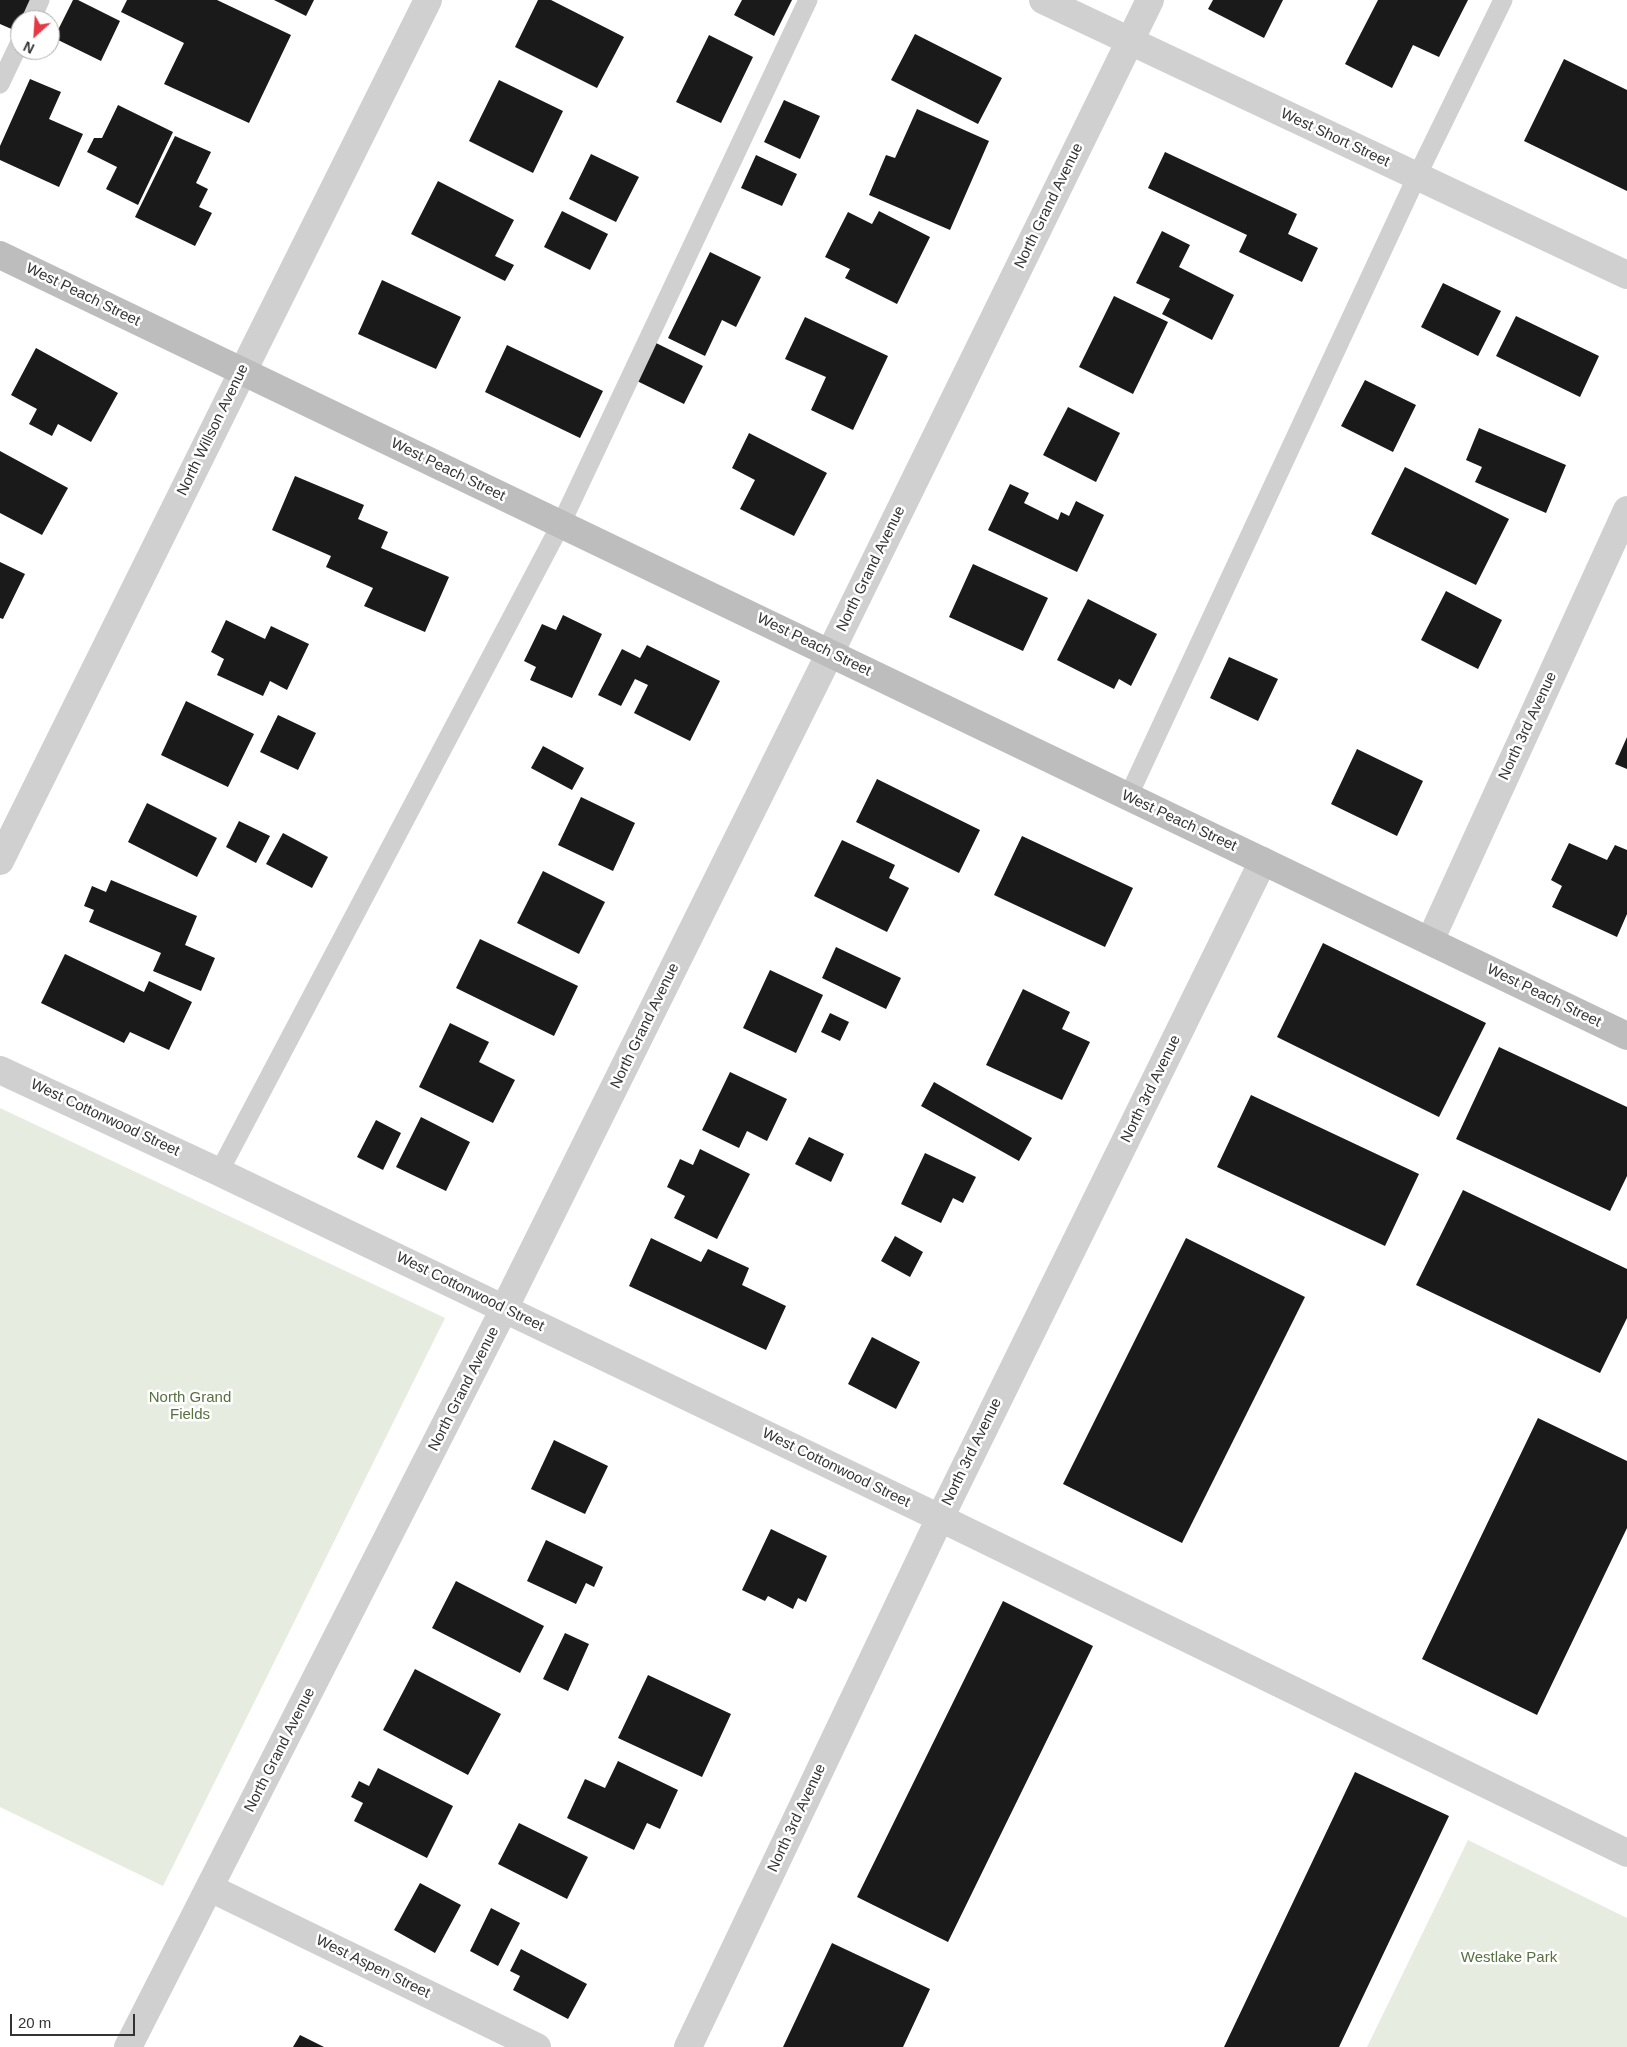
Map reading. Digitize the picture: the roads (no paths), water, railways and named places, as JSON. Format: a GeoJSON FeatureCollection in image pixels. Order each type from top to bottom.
{"type":"FeatureCollection","features":[{"type":"Feature","properties":{"kind":"main road","name":"West Peach Street"},"geometry":{"type":"LineString","coordinates":[[0,255],[1627,1036]]}},
{"type":"Feature","properties":{"kind":"street","name":"North Willson Avenue"},"geometry":{"type":"LineString","coordinates":[[0,861],[428,0]]}},
{"type":"Feature","properties":{"kind":"street","name":"West Short Street"},"geometry":{"type":"LineString","coordinates":[[1043,0],[1627,275]]}},
{"type":"Feature","properties":{"kind":"street","name":"North Grand Avenue"},"geometry":{"type":"LineString","coordinates":[[128,2047],[504,1309],[830,653],[1150,0]]}},
{"type":"Feature","properties":{"kind":"street","name":"North 3rd Avenue"},"geometry":{"type":"LineString","coordinates":[[1430,941],[1627,510]]}},
{"type":"Feature","properties":{"kind":"street","name":"North 3rd Avenue"},"geometry":{"type":"LineString","coordinates":[[688,2047],[940,1518],[1263,861]]}},
{"type":"Feature","properties":{"kind":"street","name":"West Cottonwood Street"},"geometry":{"type":"LineString","coordinates":[[0,1070],[218,1172],[940,1518],[1627,1853]]}},
{"type":"Feature","properties":{"kind":"street","name":"West Aspen Street"},"geometry":{"type":"LineString","coordinates":[[210,1888],[538,2047]]}},
{"type":"Feature","properties":{"kind":"lane"},"geometry":{"type":"LineString","coordinates":[[218,1172],[561,524],[808,0]]}},
{"type":"Feature","properties":{"kind":"lane"},"geometry":{"type":"LineString","coordinates":[[1128,797],[1416,176],[1503,0]]}},
{"type":"Feature","properties":{"kind":"lane"},"geometry":{"type":"LineString","coordinates":[[0,84],[11,60]]}},
{"type":"Feature","properties":{"kind":"park label","name":"North Grand Fields"},"geometry":{"type":"Point","coordinates":[190,1406]}},
{"type":"Feature","properties":{"kind":"park label","name":"Westlake Park"},"geometry":{"type":"Point","coordinates":[1509,1958]}}]}
